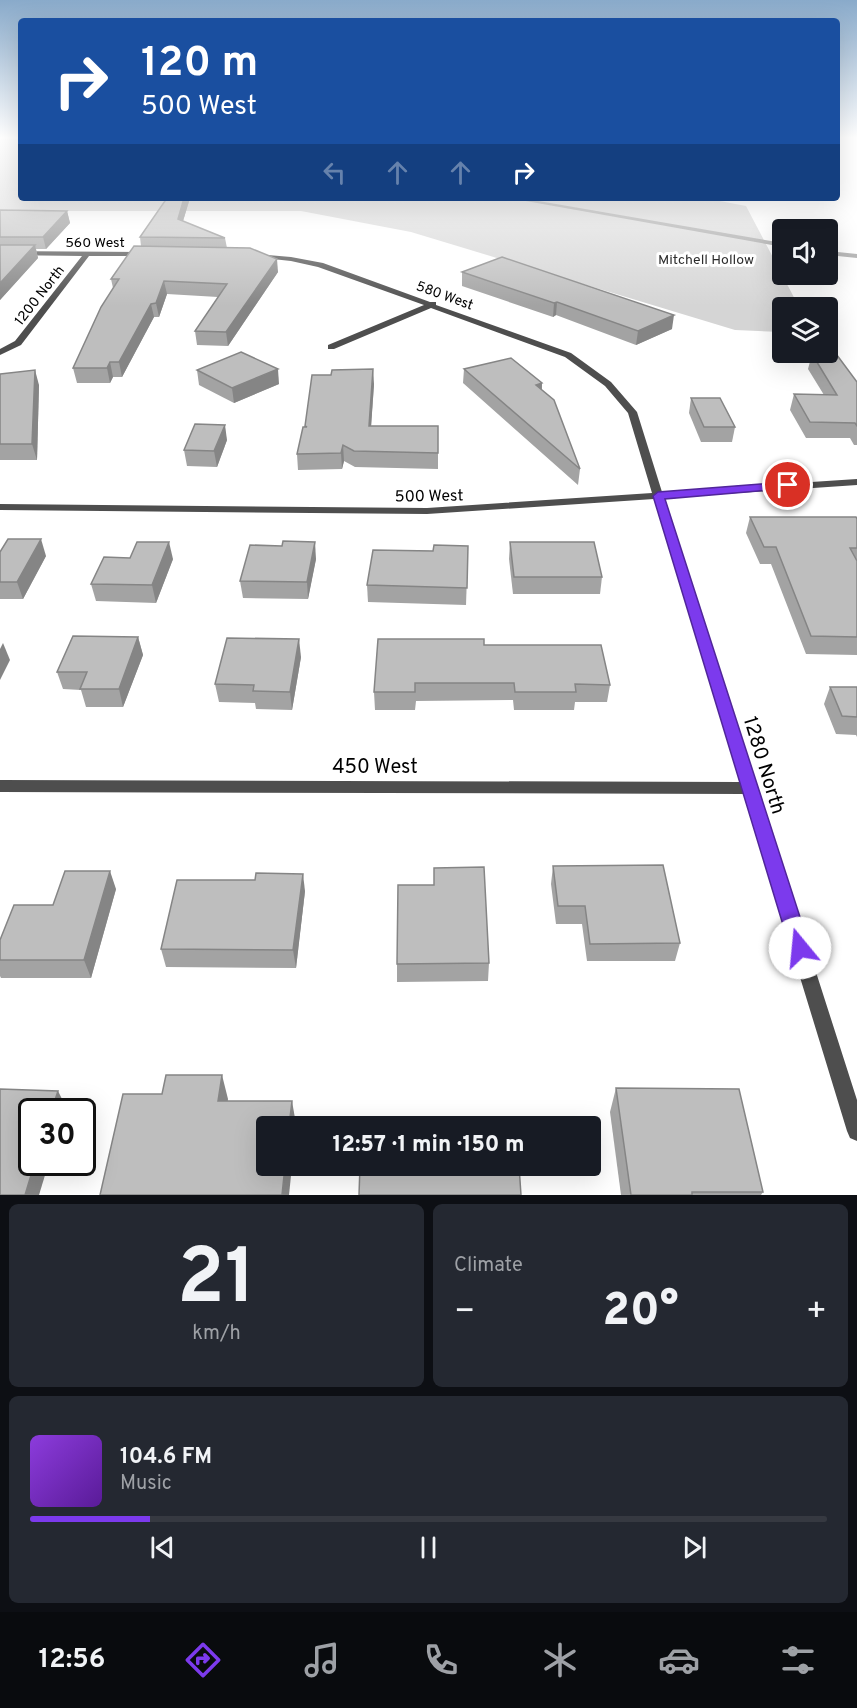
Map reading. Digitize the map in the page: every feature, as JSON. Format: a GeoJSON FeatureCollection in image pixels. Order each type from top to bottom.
{"type":"FeatureCollection","features":[{"type":"Feature","properties":{"kind":"street","name":"560 West"},"geometry":{"type":"LineString","coordinates":[[0,253],[156,254]]}},
{"type":"Feature","properties":{"kind":"street","name":"1200 North"},"geometry":{"type":"LineString","coordinates":[[5,350],[18,343],[30,329],[87,254]]}},
{"type":"Feature","properties":{"kind":"street","name":"580 West"},"geometry":{"type":"LineString","coordinates":[[246,256],[291,259],[320,265],[433,304],[568,355],[608,384],[632,412]]}},
{"type":"Feature","properties":{"kind":"street"},"geometry":{"type":"LineString","coordinates":[[331,347],[433,304]]}},
{"type":"Feature","properties":{"kind":"street","name":"1280 North"},"geometry":{"type":"LineString","coordinates":[[632,412],[857,1131]]}},
{"type":"Feature","properties":{"kind":"street","name":"500 West"},"geometry":{"type":"LineString","coordinates":[[0,507],[427,511],[540,506],[806,484],[857,482]]}},
{"type":"Feature","properties":{"kind":"street","name":"450 West"},"geometry":{"type":"LineString","coordinates":[[0,786],[750,788]]}},
{"type":"Feature","properties":{"kind":"green space","name":"Mitchell Hollow"},"geometry":{"type":"Polygon","coordinates":[[[0,195],[18,195],[18,201],[720,201],[746,206],[772,256],[772,285],[787,285],[794,297],[772,297],[772,332],[735,330],[411,232],[301,211],[0,211],[0,195]]]}},
{"type":"Feature","properties":{"kind":"building"},"geometry":{"type":"Polygon","coordinates":[[[165,201],[183,201],[178,219],[225,238],[140,237],[165,201]]]}},
{"type":"Feature","properties":{"kind":"building"},"geometry":{"type":"Polygon","coordinates":[[[0,210],[67,211],[43,237],[0,237],[0,210]]]}},
{"type":"Feature","properties":{"kind":"building"},"geometry":{"type":"Polygon","coordinates":[[[0,245],[35,245],[0,283],[0,245]]]}},
{"type":"Feature","properties":{"kind":"building"},"geometry":{"type":"Polygon","coordinates":[[[134,246],[250,248],[277,259],[226,332],[195,331],[227,284],[164,281],[156,303],[151,304],[119,362],[110,362],[107,368],[73,368],[101,307],[119,279],[111,279],[134,246]]]}},
{"type":"Feature","properties":{"kind":"building"},"geometry":{"type":"Polygon","coordinates":[[[502,257],[674,315],[638,331],[462,272],[502,257]]]}},
{"type":"Feature","properties":{"kind":"building"},"geometry":{"type":"Polygon","coordinates":[[[241,352],[278,369],[232,388],[197,370],[241,352]]]}},
{"type":"Feature","properties":{"kind":"building"},"geometry":{"type":"Polygon","coordinates":[[[838,356],[857,382],[857,426],[855,423],[810,422],[794,394],[837,395],[817,363],[838,363],[838,356]]]}},
{"type":"Feature","properties":{"kind":"building"},"geometry":{"type":"Polygon","coordinates":[[[511,358],[542,383],[536,385],[554,400],[580,469],[464,369],[511,358]]]}},
{"type":"Feature","properties":{"kind":"building"},"geometry":{"type":"Polygon","coordinates":[[[373,369],[369,426],[438,426],[438,453],[354,451],[343,445],[341,453],[297,454],[303,427],[307,427],[305,426],[312,375],[331,375],[332,370],[373,369]]]}},
{"type":"Feature","properties":{"kind":"building"},"geometry":{"type":"Polygon","coordinates":[[[35,370],[32,444],[0,444],[0,374],[35,370]]]}},
{"type":"Feature","properties":{"kind":"building"},"geometry":{"type":"Polygon","coordinates":[[[691,398],[720,398],[735,427],[704,427],[691,398]]]}},
{"type":"Feature","properties":{"kind":"building"},"geometry":{"type":"Polygon","coordinates":[[[195,424],[225,425],[214,451],[184,450],[195,424]]]}},
{"type":"Feature","properties":{"kind":"building"},"geometry":{"type":"Polygon","coordinates":[[[750,517],[856,517],[857,548],[850,548],[857,561],[857,637],[811,636],[776,547],[764,547],[750,517]]]}},
{"type":"Feature","properties":{"kind":"building"},"geometry":{"type":"Polygon","coordinates":[[[8,539],[41,539],[17,582],[0,582],[0,552],[8,539]]]}},
{"type":"Feature","properties":{"kind":"building"},"geometry":{"type":"Polygon","coordinates":[[[283,541],[315,542],[307,582],[240,581],[250,545],[282,546],[283,541]]]}},
{"type":"Feature","properties":{"kind":"building"},"geometry":{"type":"Polygon","coordinates":[[[137,542],[169,542],[152,585],[91,584],[104,557],[130,558],[137,542]]]}},
{"type":"Feature","properties":{"kind":"building"},"geometry":{"type":"Polygon","coordinates":[[[510,542],[594,542],[602,577],[514,577],[510,542]]]}},
{"type":"Feature","properties":{"kind":"building"},"geometry":{"type":"Polygon","coordinates":[[[434,545],[468,546],[467,588],[367,585],[373,550],[433,551],[434,545]]]}},
{"type":"Feature","properties":{"kind":"building"},"geometry":{"type":"Polygon","coordinates":[[[73,636],[138,637],[119,689],[80,689],[87,672],[57,672],[73,636]]]}},
{"type":"Feature","properties":{"kind":"building"},"geometry":{"type":"Polygon","coordinates":[[[227,638],[299,639],[290,692],[253,691],[254,685],[215,684],[227,638]]]}},
{"type":"Feature","properties":{"kind":"building"},"geometry":{"type":"Polygon","coordinates":[[[378,639],[484,639],[484,645],[601,645],[610,685],[575,684],[576,692],[515,692],[514,683],[415,683],[415,692],[374,692],[378,639]]]}},
{"type":"Feature","properties":{"kind":"building"},"geometry":{"type":"Polygon","coordinates":[[[830,687],[857,687],[857,717],[842,716],[830,687]]]}},
{"type":"Feature","properties":{"kind":"building"},"geometry":{"type":"Polygon","coordinates":[[[663,865],[680,943],[590,944],[585,906],[558,906],[553,866],[663,865]]]}},
{"type":"Feature","properties":{"kind":"building"},"geometry":{"type":"Polygon","coordinates":[[[484,867],[489,963],[397,964],[398,885],[434,885],[434,868],[484,867]]]}},
{"type":"Feature","properties":{"kind":"building"},"geometry":{"type":"Polygon","coordinates":[[[65,871],[110,871],[84,960],[0,960],[0,940],[14,905],[53,905],[65,871]]]}},
{"type":"Feature","properties":{"kind":"building"},"geometry":{"type":"Polygon","coordinates":[[[256,873],[303,874],[293,950],[161,949],[177,880],[255,880],[256,873]]]}},
{"type":"Feature","properties":{"kind":"building"},"geometry":{"type":"Polygon","coordinates":[[[166,1075],[222,1075],[218,1101],[292,1101],[290,1116],[256,1116],[256,1176],[284,1176],[282,1195],[100,1195],[123,1094],[162,1094],[166,1075]]]}},
{"type":"Feature","properties":{"kind":"building"},"geometry":{"type":"Polygon","coordinates":[[[616,1088],[739,1089],[763,1192],[631,1195],[616,1088]]]}},
{"type":"Feature","properties":{"kind":"building"},"geometry":{"type":"Polygon","coordinates":[[[0,1089],[58,1091],[56,1098],[18,1098],[18,1176],[31,1176],[25,1195],[0,1195],[0,1089]]]}},
{"type":"Feature","properties":{"kind":"building"},"geometry":{"type":"Polygon","coordinates":[[[360,1176],[520,1176],[521,1195],[359,1195],[360,1176]]]}},
{"type":"Feature","properties":{"kind":"waterway"},"geometry":{"type":"LineString","coordinates":[[529,201],[772,243]]}},
{"type":"Feature","properties":{"kind":"waterway"},"geometry":{"type":"LineString","coordinates":[[838,254],[857,256]]}},
{"type":"Feature","properties":{"kind":"route"},"geometry":{"type":"LineString","coordinates":[[788,485],[658,496],[800,948]]}}]}
